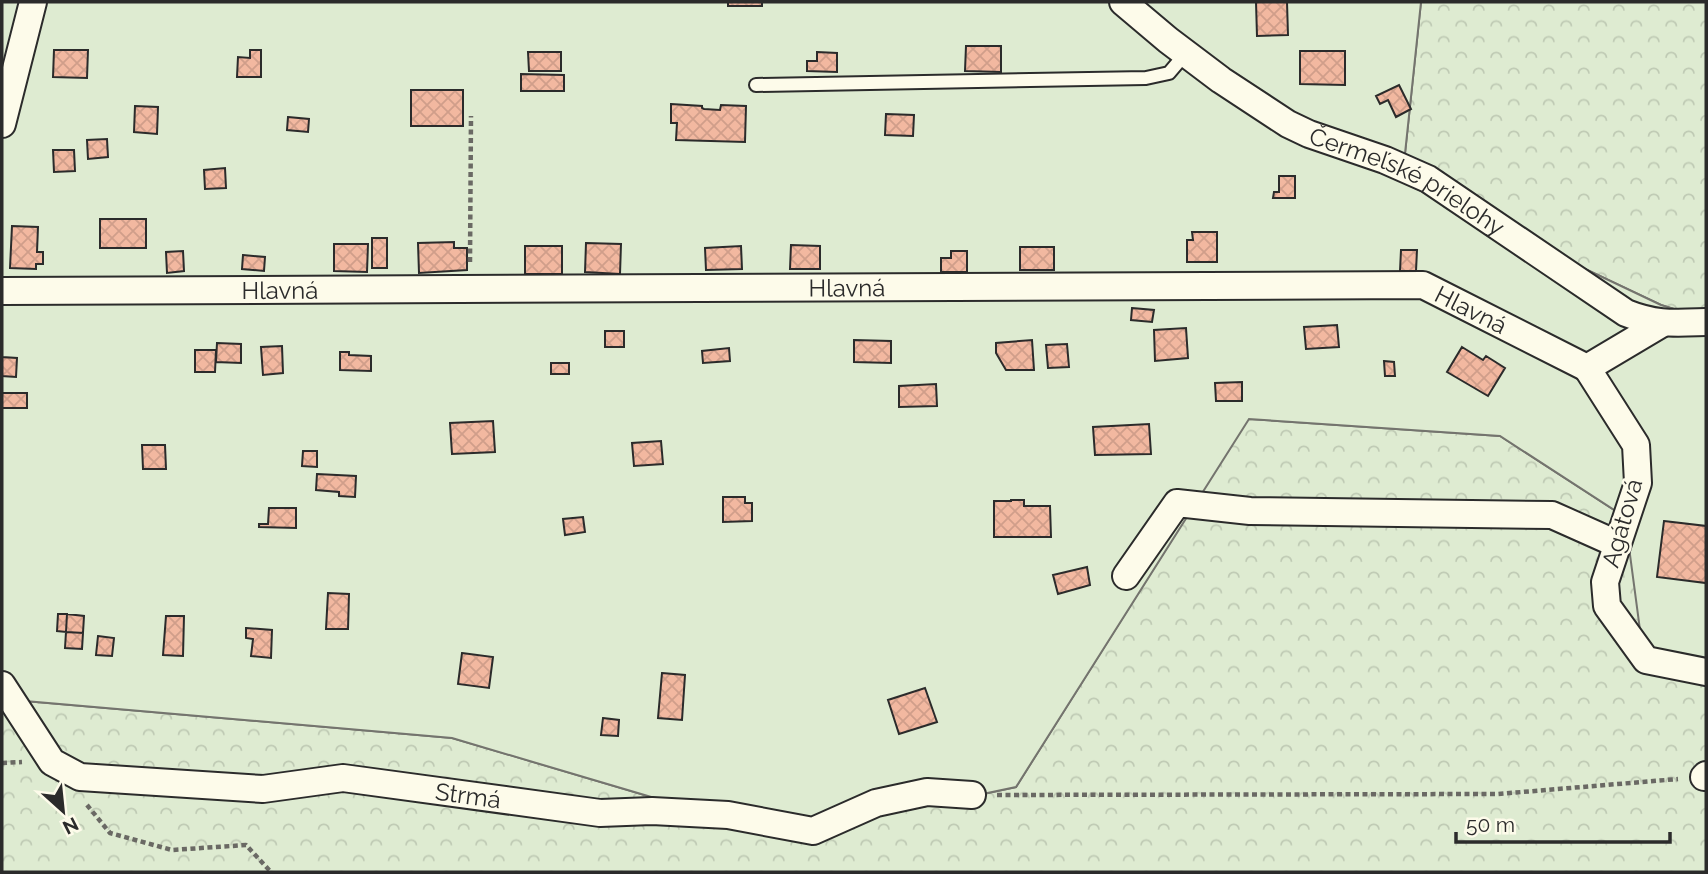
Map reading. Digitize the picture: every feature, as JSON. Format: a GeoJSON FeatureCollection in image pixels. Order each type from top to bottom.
{"type":"FeatureCollection","features":[{"type":"Feature","properties":{"kind":"street"},"geometry":{"type":"LineString","coordinates":[[3,115],[33,2]]}},
{"type":"Feature","properties":{"kind":"street","name":"Čermeľské prielohy"},"geometry":{"type":"LineString","coordinates":[[1123,2],[1221,80],[1288,124],[1428,179],[1626,313],[1661,324],[1706,323]]}},
{"type":"Feature","properties":{"kind":"street","name":"Hlavná"},"geometry":{"type":"LineString","coordinates":[[2,291],[1423,285],[1587,368]]}},
{"type":"Feature","properties":{"kind":"street"},"geometry":{"type":"LineString","coordinates":[[1587,368],[1661,324]]}},
{"type":"Feature","properties":{"kind":"street","name":"Agátová"},"geometry":{"type":"LineString","coordinates":[[1587,368],[1636,445],[1638,484],[1605,582],[1607,606],[1646,660],[1706,672]]}},
{"type":"Feature","properties":{"kind":"street"},"geometry":{"type":"LineString","coordinates":[[1126,576],[1177,503],[1250,511],[1552,515],[1617,544]]}},
{"type":"Feature","properties":{"kind":"street","name":"Strmá"},"geometry":{"type":"LineString","coordinates":[[2,685],[52,762],[80,777],[263,789],[343,778],[600,813],[652,811],[727,815],[813,831],[876,803],[927,792],[972,795]]}},
{"type":"Feature","properties":{"kind":"lane"},"geometry":{"type":"LineString","coordinates":[[756,85],[1146,78],[1168,73],[1186,53]]}},
{"type":"Feature","properties":{"kind":"path"},"geometry":{"type":"LineString","coordinates":[[470,235],[471,116]]}},
{"type":"Feature","properties":{"kind":"path"},"geometry":{"type":"LineString","coordinates":[[972,795],[1498,794],[1705,776]]}},
{"type":"Feature","properties":{"kind":"path"},"geometry":{"type":"LineString","coordinates":[[85,803],[110,833],[172,850],[246,845],[271,872]]}},
{"type":"Feature","properties":{"kind":"green space"},"geometry":{"type":"Polygon","coordinates":[[[2,2],[1421,2],[1402,182],[1661,305],[1706,319],[1706,665],[1644,660],[1625,517],[1500,436],[1249,419],[1016,787],[783,836],[452,738],[2,699],[2,2]]]}},
{"type":"Feature","properties":{"kind":"green space"},"geometry":{"type":"Polygon","coordinates":[[[1421,2],[1706,2],[1706,319],[1661,305],[1402,182],[1421,2]]]}},
{"type":"Feature","properties":{"kind":"green space"},"geometry":{"type":"Polygon","coordinates":[[[1248,419],[1500,436],[1625,517],[1706,665],[1706,872],[2,872],[2,699],[452,738],[783,836],[1016,787],[1248,419]]]}},
{"type":"Feature","properties":{"kind":"building"},"geometry":{"type":"Polygon","coordinates":[[[728,2],[762,2],[762,6],[728,6],[728,2]]]}},
{"type":"Feature","properties":{"kind":"building"},"geometry":{"type":"Polygon","coordinates":[[[1256,2],[1287,2],[1288,35],[1257,36],[1256,2]]]}},
{"type":"Feature","properties":{"kind":"building"},"geometry":{"type":"Polygon","coordinates":[[[966,46],[1001,46],[1001,72],[965,71],[966,46]]]}},
{"type":"Feature","properties":{"kind":"building"},"geometry":{"type":"Polygon","coordinates":[[[54,50],[88,50],[87,78],[53,77],[54,50]]]}},
{"type":"Feature","properties":{"kind":"building"},"geometry":{"type":"Polygon","coordinates":[[[250,50],[261,50],[261,77],[237,77],[238,57],[250,58],[250,50]]]}},
{"type":"Feature","properties":{"kind":"building"},"geometry":{"type":"Polygon","coordinates":[[[1300,51],[1345,51],[1345,85],[1300,84],[1300,51]]]}},
{"type":"Feature","properties":{"kind":"building"},"geometry":{"type":"Polygon","coordinates":[[[528,52],[561,52],[561,71],[529,71],[528,52]]]}},
{"type":"Feature","properties":{"kind":"building"},"geometry":{"type":"Polygon","coordinates":[[[817,52],[837,53],[837,72],[807,71],[807,61],[817,61],[817,52]]]}},
{"type":"Feature","properties":{"kind":"building"},"geometry":{"type":"Polygon","coordinates":[[[521,74],[564,75],[564,91],[521,91],[521,74]]]}},
{"type":"Feature","properties":{"kind":"building"},"geometry":{"type":"Polygon","coordinates":[[[1399,85],[1411,109],[1396,117],[1388,100],[1380,104],[1376,96],[1399,85]]]}},
{"type":"Feature","properties":{"kind":"building"},"geometry":{"type":"Polygon","coordinates":[[[411,90],[463,90],[463,126],[411,126],[411,90]]]}},
{"type":"Feature","properties":{"kind":"building"},"geometry":{"type":"Polygon","coordinates":[[[671,104],[720,110],[721,105],[746,106],[745,142],[676,140],[677,123],[671,123],[671,104]]]}},
{"type":"Feature","properties":{"kind":"building"},"geometry":{"type":"Polygon","coordinates":[[[135,106],[158,107],[157,134],[134,132],[135,106]]]}},
{"type":"Feature","properties":{"kind":"building"},"geometry":{"type":"Polygon","coordinates":[[[886,114],[914,115],[913,136],[885,135],[886,114]]]}},
{"type":"Feature","properties":{"kind":"building"},"geometry":{"type":"Polygon","coordinates":[[[288,117],[309,119],[308,132],[287,130],[288,117]]]}},
{"type":"Feature","properties":{"kind":"building"},"geometry":{"type":"Polygon","coordinates":[[[107,139],[108,157],[88,159],[87,140],[107,139]]]}},
{"type":"Feature","properties":{"kind":"building"},"geometry":{"type":"Polygon","coordinates":[[[53,150],[74,150],[75,171],[54,172],[53,150]]]}},
{"type":"Feature","properties":{"kind":"building"},"geometry":{"type":"Polygon","coordinates":[[[225,168],[226,188],[205,189],[204,170],[225,168]]]}},
{"type":"Feature","properties":{"kind":"building"},"geometry":{"type":"Polygon","coordinates":[[[1279,176],[1295,176],[1295,198],[1273,198],[1274,192],[1279,192],[1279,176]]]}},
{"type":"Feature","properties":{"kind":"building"},"geometry":{"type":"Polygon","coordinates":[[[100,219],[146,219],[146,248],[100,248],[100,219]]]}},
{"type":"Feature","properties":{"kind":"building"},"geometry":{"type":"Polygon","coordinates":[[[12,226],[38,227],[37,252],[43,252],[43,264],[36,264],[36,269],[10,268],[12,226]]]}},
{"type":"Feature","properties":{"kind":"building"},"geometry":{"type":"Polygon","coordinates":[[[1192,232],[1217,232],[1217,262],[1187,262],[1187,240],[1193,240],[1192,232]]]}},
{"type":"Feature","properties":{"kind":"building"},"geometry":{"type":"Polygon","coordinates":[[[372,238],[387,238],[387,268],[372,268],[372,238]]]}},
{"type":"Feature","properties":{"kind":"building"},"geometry":{"type":"Polygon","coordinates":[[[454,242],[454,248],[467,248],[467,270],[419,273],[418,243],[454,242]]]}},
{"type":"Feature","properties":{"kind":"building"},"geometry":{"type":"Polygon","coordinates":[[[586,243],[621,244],[620,274],[585,272],[586,243]]]}},
{"type":"Feature","properties":{"kind":"building"},"geometry":{"type":"Polygon","coordinates":[[[334,244],[368,244],[367,272],[334,271],[334,244]]]}},
{"type":"Feature","properties":{"kind":"building"},"geometry":{"type":"Polygon","coordinates":[[[791,245],[820,246],[820,269],[790,269],[791,245]]]}},
{"type":"Feature","properties":{"kind":"building"},"geometry":{"type":"Polygon","coordinates":[[[525,246],[562,246],[562,274],[525,274],[525,246]]]}},
{"type":"Feature","properties":{"kind":"building"},"geometry":{"type":"Polygon","coordinates":[[[741,246],[742,269],[706,270],[705,248],[741,246]]]}},
{"type":"Feature","properties":{"kind":"building"},"geometry":{"type":"Polygon","coordinates":[[[1020,247],[1054,247],[1054,270],[1020,270],[1020,247]]]}},
{"type":"Feature","properties":{"kind":"building"},"geometry":{"type":"Polygon","coordinates":[[[1401,250],[1417,250],[1416,271],[1400,271],[1401,250]]]}},
{"type":"Feature","properties":{"kind":"building"},"geometry":{"type":"Polygon","coordinates":[[[183,251],[184,271],[167,273],[166,252],[183,251]]]}},
{"type":"Feature","properties":{"kind":"building"},"geometry":{"type":"Polygon","coordinates":[[[951,251],[967,251],[967,272],[941,272],[941,258],[951,258],[951,251]]]}},
{"type":"Feature","properties":{"kind":"building"},"geometry":{"type":"Polygon","coordinates":[[[243,255],[265,257],[264,271],[242,269],[243,255]]]}},
{"type":"Feature","properties":{"kind":"building"},"geometry":{"type":"Polygon","coordinates":[[[1132,308],[1154,310],[1152,322],[1131,320],[1132,308]]]}},
{"type":"Feature","properties":{"kind":"building"},"geometry":{"type":"Polygon","coordinates":[[[1337,325],[1339,347],[1306,349],[1304,327],[1337,325]]]}},
{"type":"Feature","properties":{"kind":"building"},"geometry":{"type":"Polygon","coordinates":[[[1186,328],[1188,358],[1155,361],[1154,330],[1186,328]]]}},
{"type":"Feature","properties":{"kind":"building"},"geometry":{"type":"Polygon","coordinates":[[[605,331],[624,331],[624,347],[605,347],[605,331]]]}},
{"type":"Feature","properties":{"kind":"building"},"geometry":{"type":"Polygon","coordinates":[[[854,340],[891,341],[891,363],[854,362],[854,340]]]}},
{"type":"Feature","properties":{"kind":"building"},"geometry":{"type":"Polygon","coordinates":[[[1032,340],[1034,370],[1006,370],[996,353],[996,343],[1032,340]]]}},
{"type":"Feature","properties":{"kind":"building"},"geometry":{"type":"Polygon","coordinates":[[[217,343],[241,344],[241,363],[216,362],[217,343]]]}},
{"type":"Feature","properties":{"kind":"building"},"geometry":{"type":"Polygon","coordinates":[[[1067,344],[1069,367],[1048,368],[1046,345],[1067,344]]]}},
{"type":"Feature","properties":{"kind":"building"},"geometry":{"type":"Polygon","coordinates":[[[282,346],[283,373],[263,375],[261,347],[282,346]]]}},
{"type":"Feature","properties":{"kind":"building"},"geometry":{"type":"Polygon","coordinates":[[[1462,347],[1483,360],[1486,356],[1505,368],[1488,396],[1447,372],[1462,347]]]}},
{"type":"Feature","properties":{"kind":"building"},"geometry":{"type":"Polygon","coordinates":[[[729,348],[730,361],[703,363],[702,351],[729,348]]]}},
{"type":"Feature","properties":{"kind":"building"},"geometry":{"type":"Polygon","coordinates":[[[195,350],[216,350],[215,372],[195,372],[195,350]]]}},
{"type":"Feature","properties":{"kind":"building"},"geometry":{"type":"Polygon","coordinates":[[[340,352],[371,356],[371,371],[340,370],[340,352]]]}},
{"type":"Feature","properties":{"kind":"building"},"geometry":{"type":"Polygon","coordinates":[[[2,357],[17,358],[16,377],[2,376],[2,357]]]}},
{"type":"Feature","properties":{"kind":"building"},"geometry":{"type":"Polygon","coordinates":[[[1384,361],[1394,362],[1395,376],[1385,376],[1384,361]]]}},
{"type":"Feature","properties":{"kind":"building"},"geometry":{"type":"Polygon","coordinates":[[[551,363],[569,363],[569,374],[551,374],[551,363]]]}},
{"type":"Feature","properties":{"kind":"building"},"geometry":{"type":"Polygon","coordinates":[[[1242,382],[1242,401],[1216,401],[1215,383],[1242,382]]]}},
{"type":"Feature","properties":{"kind":"building"},"geometry":{"type":"Polygon","coordinates":[[[936,384],[937,406],[899,407],[899,386],[936,384]]]}},
{"type":"Feature","properties":{"kind":"building"},"geometry":{"type":"Polygon","coordinates":[[[2,393],[27,393],[27,408],[2,408],[2,393]]]}},
{"type":"Feature","properties":{"kind":"building"},"geometry":{"type":"Polygon","coordinates":[[[493,421],[495,452],[452,454],[450,423],[493,421]]]}},
{"type":"Feature","properties":{"kind":"building"},"geometry":{"type":"Polygon","coordinates":[[[1149,424],[1151,454],[1095,455],[1093,427],[1149,424]]]}},
{"type":"Feature","properties":{"kind":"building"},"geometry":{"type":"Polygon","coordinates":[[[661,441],[663,464],[634,466],[632,443],[661,441]]]}},
{"type":"Feature","properties":{"kind":"building"},"geometry":{"type":"Polygon","coordinates":[[[142,445],[165,445],[166,469],[143,469],[142,445]]]}},
{"type":"Feature","properties":{"kind":"building"},"geometry":{"type":"Polygon","coordinates":[[[303,451],[317,451],[317,467],[302,466],[303,451]]]}},
{"type":"Feature","properties":{"kind":"building"},"geometry":{"type":"Polygon","coordinates":[[[317,474],[356,476],[355,497],[316,490],[317,474]]]}},
{"type":"Feature","properties":{"kind":"building"},"geometry":{"type":"Polygon","coordinates":[[[723,497],[745,497],[745,503],[752,503],[752,521],[723,522],[723,497]]]}},
{"type":"Feature","properties":{"kind":"building"},"geometry":{"type":"Polygon","coordinates":[[[1024,500],[1024,506],[1050,506],[1051,537],[994,537],[994,501],[1024,500]]]}},
{"type":"Feature","properties":{"kind":"building"},"geometry":{"type":"Polygon","coordinates":[[[269,508],[296,508],[296,528],[259,527],[259,524],[268,524],[269,508]]]}},
{"type":"Feature","properties":{"kind":"building"},"geometry":{"type":"Polygon","coordinates":[[[583,517],[585,532],[565,535],[563,519],[583,517]]]}},
{"type":"Feature","properties":{"kind":"building"},"geometry":{"type":"Polygon","coordinates":[[[1664,521],[1706,526],[1706,583],[1657,577],[1664,521]]]}},
{"type":"Feature","properties":{"kind":"building"},"geometry":{"type":"Polygon","coordinates":[[[1087,567],[1090,585],[1058,594],[1053,575],[1087,567]]]}},
{"type":"Feature","properties":{"kind":"building"},"geometry":{"type":"Polygon","coordinates":[[[328,593],[349,594],[348,629],[326,629],[328,593]]]}},
{"type":"Feature","properties":{"kind":"building"},"geometry":{"type":"Polygon","coordinates":[[[58,614],[67,614],[66,632],[57,631],[58,614]]]}},
{"type":"Feature","properties":{"kind":"building"},"geometry":{"type":"Polygon","coordinates":[[[67,614],[84,616],[83,633],[66,632],[67,614]]]}},
{"type":"Feature","properties":{"kind":"building"},"geometry":{"type":"Polygon","coordinates":[[[166,616],[184,616],[183,656],[163,655],[166,616]]]}},
{"type":"Feature","properties":{"kind":"building"},"geometry":{"type":"Polygon","coordinates":[[[246,628],[272,630],[271,658],[251,656],[253,639],[246,638],[246,628]]]}},
{"type":"Feature","properties":{"kind":"building"},"geometry":{"type":"Polygon","coordinates":[[[66,632],[83,633],[82,649],[65,648],[66,632]]]}},
{"type":"Feature","properties":{"kind":"building"},"geometry":{"type":"Polygon","coordinates":[[[98,636],[114,638],[112,656],[96,655],[98,636]]]}},
{"type":"Feature","properties":{"kind":"building"},"geometry":{"type":"Polygon","coordinates":[[[462,653],[493,657],[489,688],[458,684],[462,653]]]}},
{"type":"Feature","properties":{"kind":"building"},"geometry":{"type":"Polygon","coordinates":[[[662,673],[685,675],[682,720],[658,718],[662,673]]]}},
{"type":"Feature","properties":{"kind":"building"},"geometry":{"type":"Polygon","coordinates":[[[925,688],[937,722],[899,734],[888,700],[925,688]]]}},
{"type":"Feature","properties":{"kind":"building"},"geometry":{"type":"Polygon","coordinates":[[[603,718],[619,720],[618,736],[601,735],[603,718]]]}}]}
